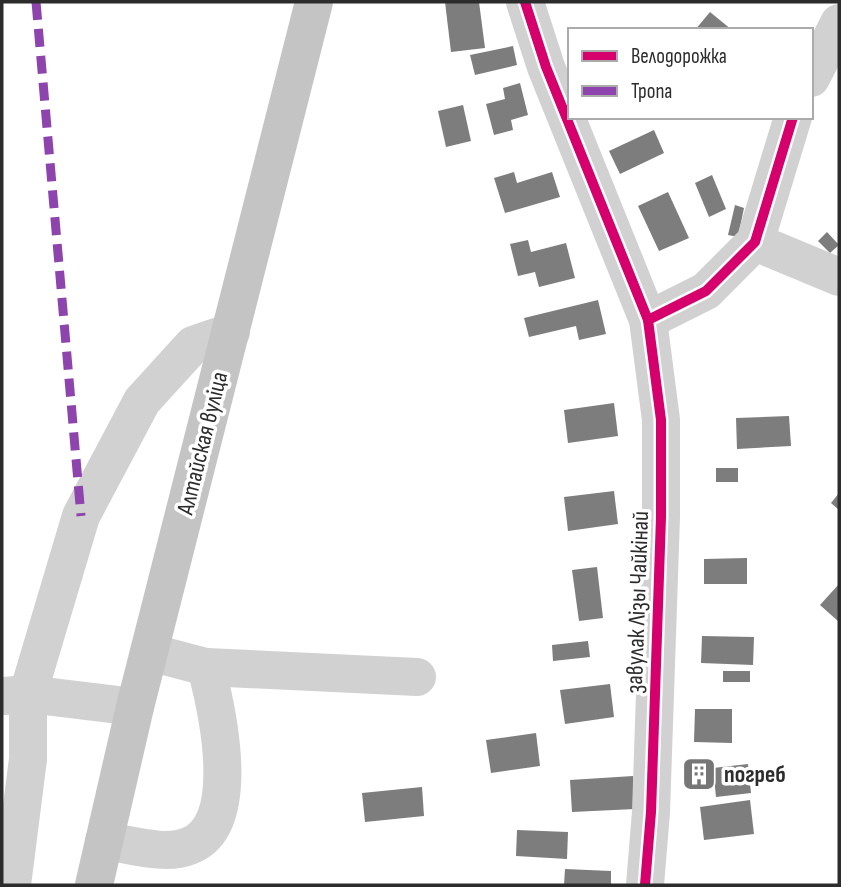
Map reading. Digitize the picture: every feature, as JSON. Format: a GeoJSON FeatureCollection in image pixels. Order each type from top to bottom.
{"type":"FeatureCollection","features":[{"type":"Feature","properties":{"kind":"main road","name":"Алтайская вуліца"},"geometry":{"type":"LineString","coordinates":[[94,885],[135,707],[314,2]]}},
{"type":"Feature","properties":{"kind":"street","name":"завулак Лізы Чайкінай"},"geometry":{"type":"LineString","coordinates":[[525,2],[546,67],[648,320],[661,420],[662,517],[651,812],[645,885]]}},
{"type":"Feature","properties":{"kind":"street"},"geometry":{"type":"LineString","coordinates":[[813,74],[839,23]]}},
{"type":"Feature","properties":{"kind":"street"},"geometry":{"type":"LineString","coordinates":[[648,320],[706,291],[755,242],[792,119]]}},
{"type":"Feature","properties":{"kind":"street"},"geometry":{"type":"LineString","coordinates":[[755,242],[839,277]]}},
{"type":"Feature","properties":{"kind":"street"},"geometry":{"type":"LineString","coordinates":[[12,885],[28,759],[15,695],[81,516],[142,401],[193,345],[230,332]]}},
{"type":"Feature","properties":{"kind":"street"},"geometry":{"type":"LineString","coordinates":[[149,652],[206,667],[417,677]]}},
{"type":"Feature","properties":{"kind":"street"},"geometry":{"type":"LineString","coordinates":[[104,841],[167,850],[188,846],[205,836],[215,819],[223,751],[206,667]]}},
{"type":"Feature","properties":{"kind":"street"},"geometry":{"type":"LineString","coordinates":[[15,695],[135,707]]}},
{"type":"Feature","properties":{"kind":"building"},"geometry":{"type":"Polygon","coordinates":[[[445,2],[479,2],[485,48],[451,52],[445,2]]]}},
{"type":"Feature","properties":{"kind":"building"},"geometry":{"type":"Polygon","coordinates":[[[710,12],[730,28],[697,28],[710,12]]]}},
{"type":"Feature","properties":{"kind":"building"},"geometry":{"type":"Polygon","coordinates":[[[513,46],[517,65],[475,75],[470,55],[513,46]]]}},
{"type":"Feature","properties":{"kind":"building"},"geometry":{"type":"Polygon","coordinates":[[[520,83],[528,115],[511,120],[513,130],[494,135],[486,104],[505,99],[503,88],[520,83]]]}},
{"type":"Feature","properties":{"kind":"building"},"geometry":{"type":"Polygon","coordinates":[[[463,105],[471,141],[446,147],[438,111],[463,105]]]}},
{"type":"Feature","properties":{"kind":"building"},"geometry":{"type":"Polygon","coordinates":[[[654,130],[664,153],[620,174],[609,151],[654,130]]]}},
{"type":"Feature","properties":{"kind":"building"},"geometry":{"type":"Polygon","coordinates":[[[514,172],[517,183],[552,172],[560,197],[505,213],[494,178],[514,172]]]}},
{"type":"Feature","properties":{"kind":"building"},"geometry":{"type":"Polygon","coordinates":[[[712,175],[726,209],[709,217],[695,183],[712,175]]]}},
{"type":"Feature","properties":{"kind":"building"},"geometry":{"type":"Polygon","coordinates":[[[668,192],[689,238],[659,251],[638,206],[668,192]]]}},
{"type":"Feature","properties":{"kind":"building"},"geometry":{"type":"Polygon","coordinates":[[[735,205],[744,208],[738,237],[728,235],[735,205]]]}},
{"type":"Feature","properties":{"kind":"building"},"geometry":{"type":"Polygon","coordinates":[[[827,232],[839,245],[830,253],[818,241],[827,232]]]}},
{"type":"Feature","properties":{"kind":"building"},"geometry":{"type":"Polygon","coordinates":[[[528,240],[531,252],[566,243],[575,278],[539,287],[535,272],[518,276],[510,244],[528,240]]]}},
{"type":"Feature","properties":{"kind":"building"},"geometry":{"type":"Polygon","coordinates":[[[598,300],[606,334],[579,340],[576,326],[529,337],[524,318],[598,300]]]}},
{"type":"Feature","properties":{"kind":"building"},"geometry":{"type":"Polygon","coordinates":[[[614,403],[618,436],[568,443],[564,410],[614,403]]]}},
{"type":"Feature","properties":{"kind":"building"},"geometry":{"type":"Polygon","coordinates":[[[789,416],[791,446],[737,449],[736,418],[789,416]]]}},
{"type":"Feature","properties":{"kind":"building"},"geometry":{"type":"Polygon","coordinates":[[[716,468],[738,468],[738,482],[716,482],[716,468]]]}},
{"type":"Feature","properties":{"kind":"building"},"geometry":{"type":"Polygon","coordinates":[[[614,491],[618,524],[568,531],[564,497],[614,491]]]}},
{"type":"Feature","properties":{"kind":"building"},"geometry":{"type":"Polygon","coordinates":[[[839,493],[839,510],[831,503],[839,493]]]}},
{"type":"Feature","properties":{"kind":"building"},"geometry":{"type":"Polygon","coordinates":[[[747,558],[747,584],[704,584],[704,559],[747,558]]]}},
{"type":"Feature","properties":{"kind":"building"},"geometry":{"type":"Polygon","coordinates":[[[597,567],[603,618],[579,621],[572,570],[597,567]]]}},
{"type":"Feature","properties":{"kind":"building"},"geometry":{"type":"Polygon","coordinates":[[[839,584],[839,622],[820,605],[839,584]]]}},
{"type":"Feature","properties":{"kind":"building"},"geometry":{"type":"Polygon","coordinates":[[[702,636],[754,637],[753,665],[701,663],[702,636]]]}},
{"type":"Feature","properties":{"kind":"building"},"geometry":{"type":"Polygon","coordinates":[[[588,641],[590,657],[553,661],[552,645],[588,641]]]}},
{"type":"Feature","properties":{"kind":"building"},"geometry":{"type":"Polygon","coordinates":[[[723,671],[750,671],[750,682],[723,682],[723,671]]]}},
{"type":"Feature","properties":{"kind":"building"},"geometry":{"type":"Polygon","coordinates":[[[610,684],[614,717],[565,724],[560,690],[610,684]]]}},
{"type":"Feature","properties":{"kind":"building"},"geometry":{"type":"Polygon","coordinates":[[[695,709],[732,709],[732,743],[694,742],[695,709]]]}},
{"type":"Feature","properties":{"kind":"building"},"geometry":{"type":"Polygon","coordinates":[[[536,733],[540,766],[491,773],[486,740],[536,733]]]}},
{"type":"Feature","properties":{"kind":"building"},"geometry":{"type":"Polygon","coordinates":[[[748,764],[751,793],[716,797],[713,768],[748,764]]]}},
{"type":"Feature","properties":{"kind":"building","name":"погреб"},"geometry":{"type":"Polygon","coordinates":[[[705,767],[706,779],[693,780],[692,769],[705,767]]]}},
{"type":"Feature","properties":{"kind":"building"},"geometry":{"type":"Polygon","coordinates":[[[633,776],[635,809],[572,812],[570,780],[633,776]]]}},
{"type":"Feature","properties":{"kind":"building"},"geometry":{"type":"Polygon","coordinates":[[[422,787],[424,816],[365,822],[362,793],[422,787]]]}},
{"type":"Feature","properties":{"kind":"building"},"geometry":{"type":"Polygon","coordinates":[[[750,800],[754,834],[704,840],[700,807],[750,800]]]}},
{"type":"Feature","properties":{"kind":"building"},"geometry":{"type":"Polygon","coordinates":[[[517,830],[568,832],[567,859],[516,856],[517,830]]]}},
{"type":"Feature","properties":{"kind":"building"},"geometry":{"type":"Polygon","coordinates":[[[565,869],[611,871],[611,885],[564,885],[565,869]]]}},
{"type":"Feature","properties":{"kind":"marked path"},"geometry":{"type":"LineString","coordinates":[[36,2],[81,516]]}},
{"type":"Feature","properties":{"kind":"cycle path"},"geometry":{"type":"LineString","coordinates":[[525,2],[546,67],[648,320],[661,420],[661,517],[651,812],[645,885]]}},
{"type":"Feature","properties":{"kind":"cycle path"},"geometry":{"type":"LineString","coordinates":[[648,320],[706,291],[755,242],[792,119]]}},
{"type":"Feature","properties":{"kind":"place","name":"погреб"},"geometry":{"type":"Point","coordinates":[699,774]}}]}
